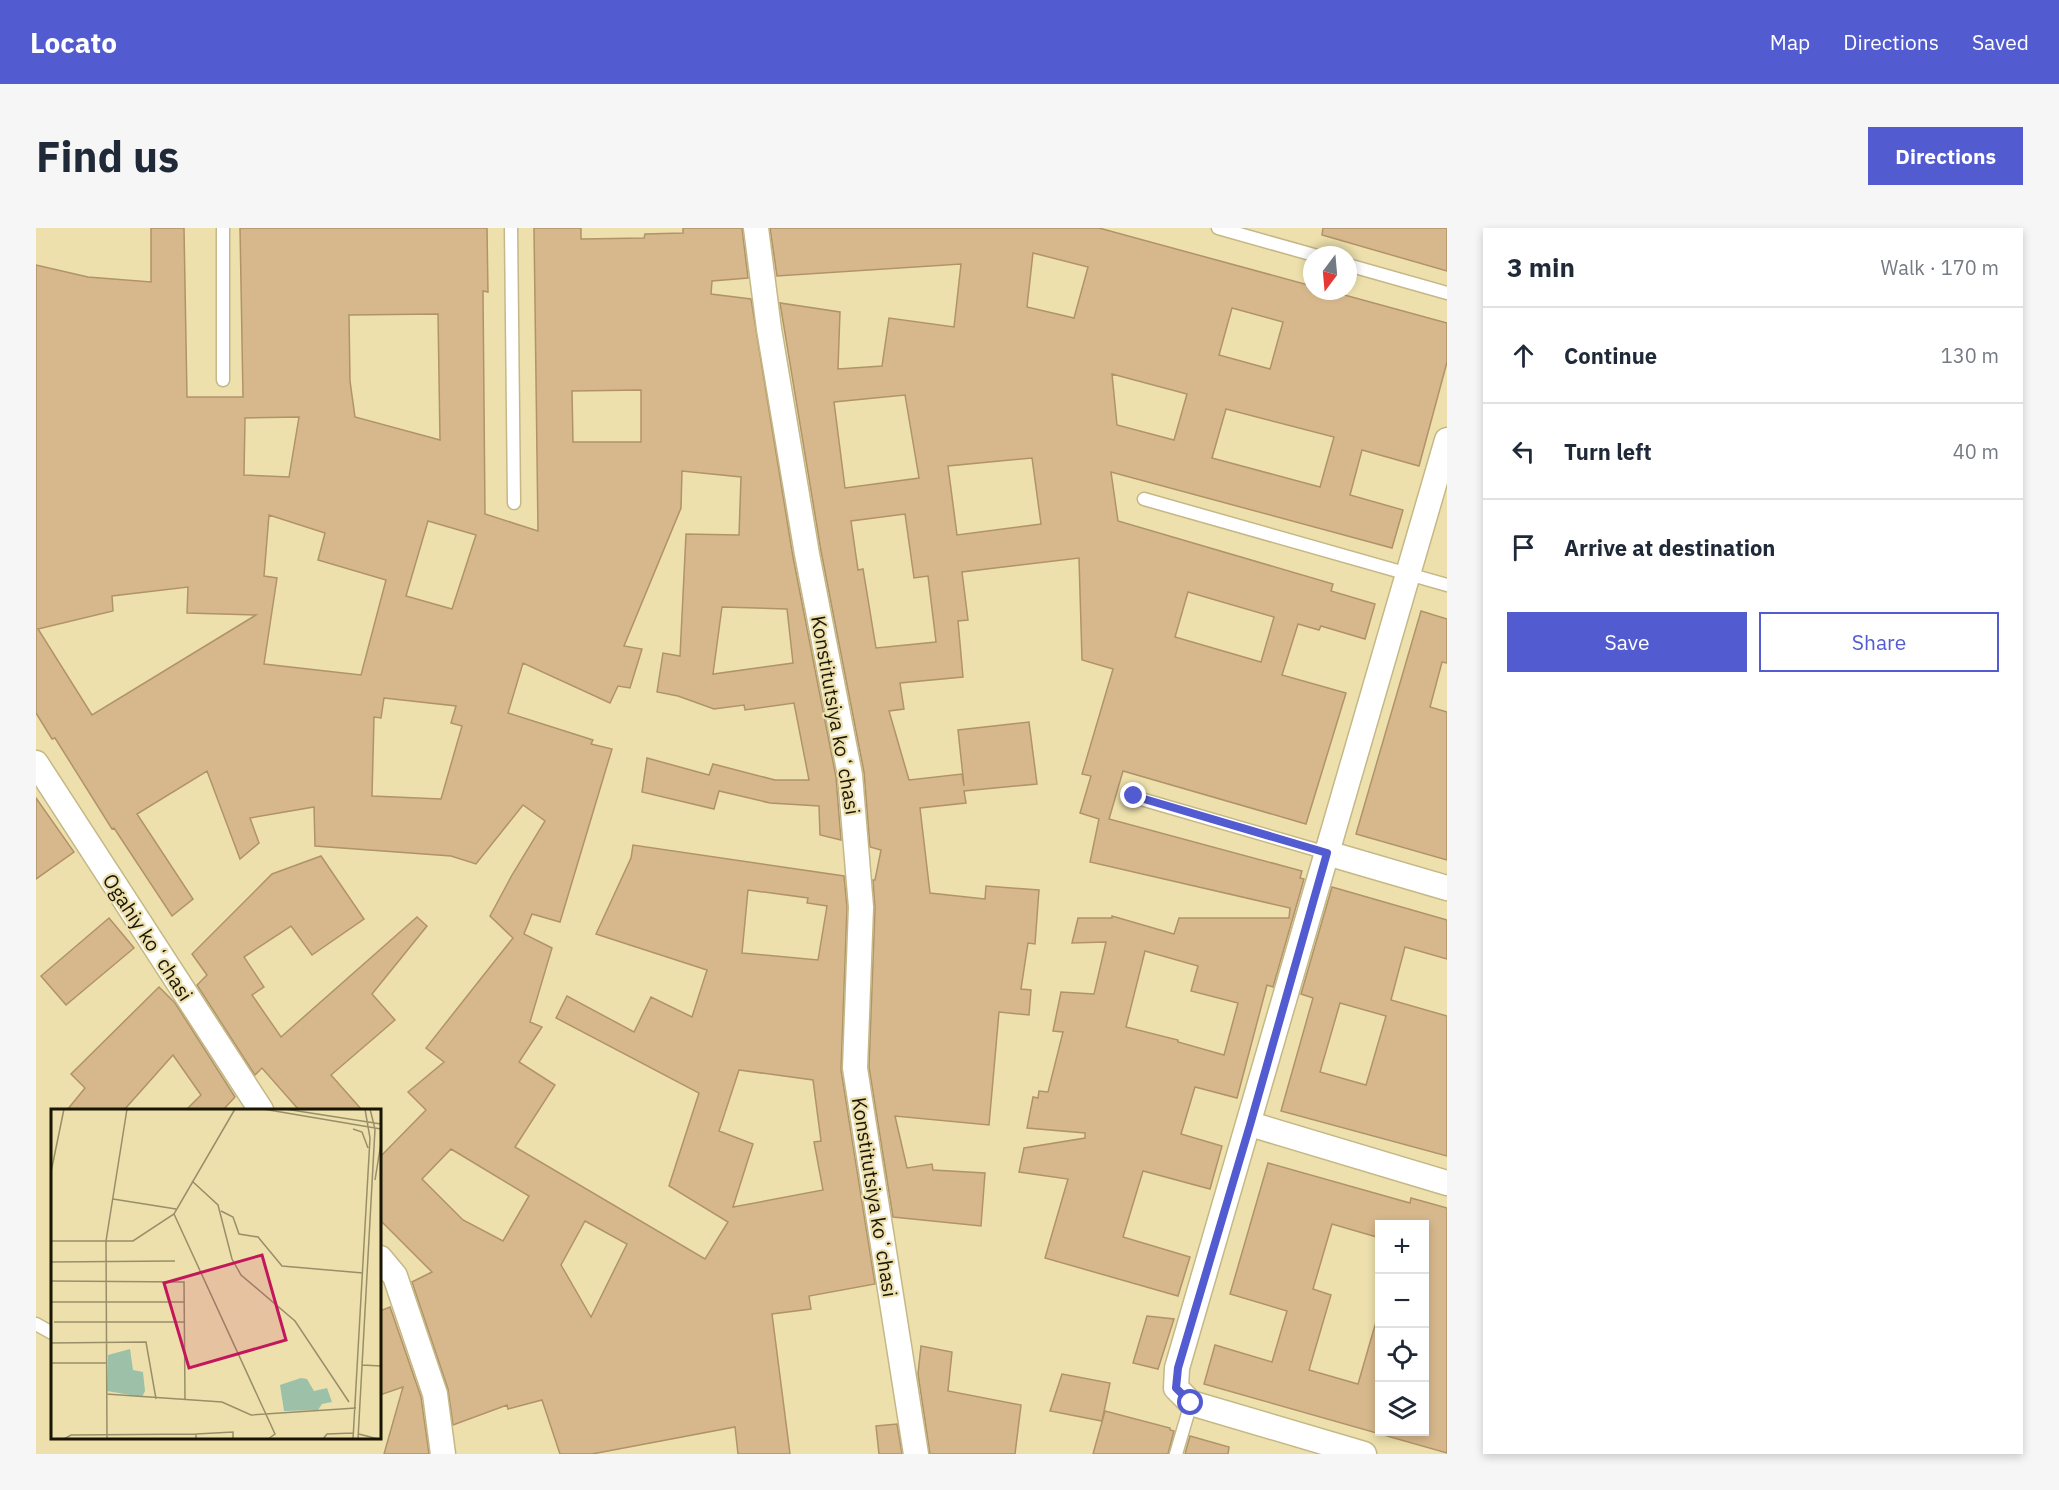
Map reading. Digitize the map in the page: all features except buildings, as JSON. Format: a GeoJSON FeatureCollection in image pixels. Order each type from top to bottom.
{"type":"FeatureCollection","features":[{"type":"Feature","properties":{"kind":"street","name":"Konstitutsiya koʻchasi"},"geometry":{"type":"LineString","coordinates":[[756,228],[769,329],[807,554],[850,775],[861,907],[855,1068],[916,1454]]}},
{"type":"Feature","properties":{"kind":"street"},"geometry":{"type":"LineString","coordinates":[[1364,1454],[1183,1395],[1178,1368],[1447,440]]}},
{"type":"Feature","properties":{"kind":"street","name":"Ogahiy koʻchasi"},"geometry":{"type":"LineString","coordinates":[[36,763],[260,1109]]}},
{"type":"Feature","properties":{"kind":"street"},"geometry":{"type":"LineString","coordinates":[[1327,853],[1447,888]]}},
{"type":"Feature","properties":{"kind":"street"},"geometry":{"type":"LineString","coordinates":[[1250,1125],[1447,1183]]}},
{"type":"Feature","properties":{"kind":"street"},"geometry":{"type":"LineString","coordinates":[[381,1259],[395,1276],[435,1394],[443,1454]]}},
{"type":"Feature","properties":{"kind":"lane"},"geometry":{"type":"LineString","coordinates":[[223,228],[223,380]]}},
{"type":"Feature","properties":{"kind":"lane"},"geometry":{"type":"LineString","coordinates":[[511,228],[514,503]]}},
{"type":"Feature","properties":{"kind":"lane"},"geometry":{"type":"LineString","coordinates":[[1218,228],[1303,252]]}},
{"type":"Feature","properties":{"kind":"lane"},"geometry":{"type":"LineString","coordinates":[[1357,267],[1447,292]]}},
{"type":"Feature","properties":{"kind":"lane"},"geometry":{"type":"LineString","coordinates":[[1144,499],[1447,585]]}},
{"type":"Feature","properties":{"kind":"lane"},"geometry":{"type":"LineString","coordinates":[[1134,796],[1327,853]]}},
{"type":"Feature","properties":{"kind":"lane"},"geometry":{"type":"LineString","coordinates":[[36,1324],[51,1332]]}},
{"type":"Feature","properties":{"kind":"lane"},"geometry":{"type":"LineString","coordinates":[[1176,1454],[1183,1395]]}},
{"type":"Feature","properties":{"kind":"route"},"geometry":{"type":"LineString","coordinates":[[1134,796],[1327,853],[1178,1368],[1176,1388],[1191,1403]]}}]}
